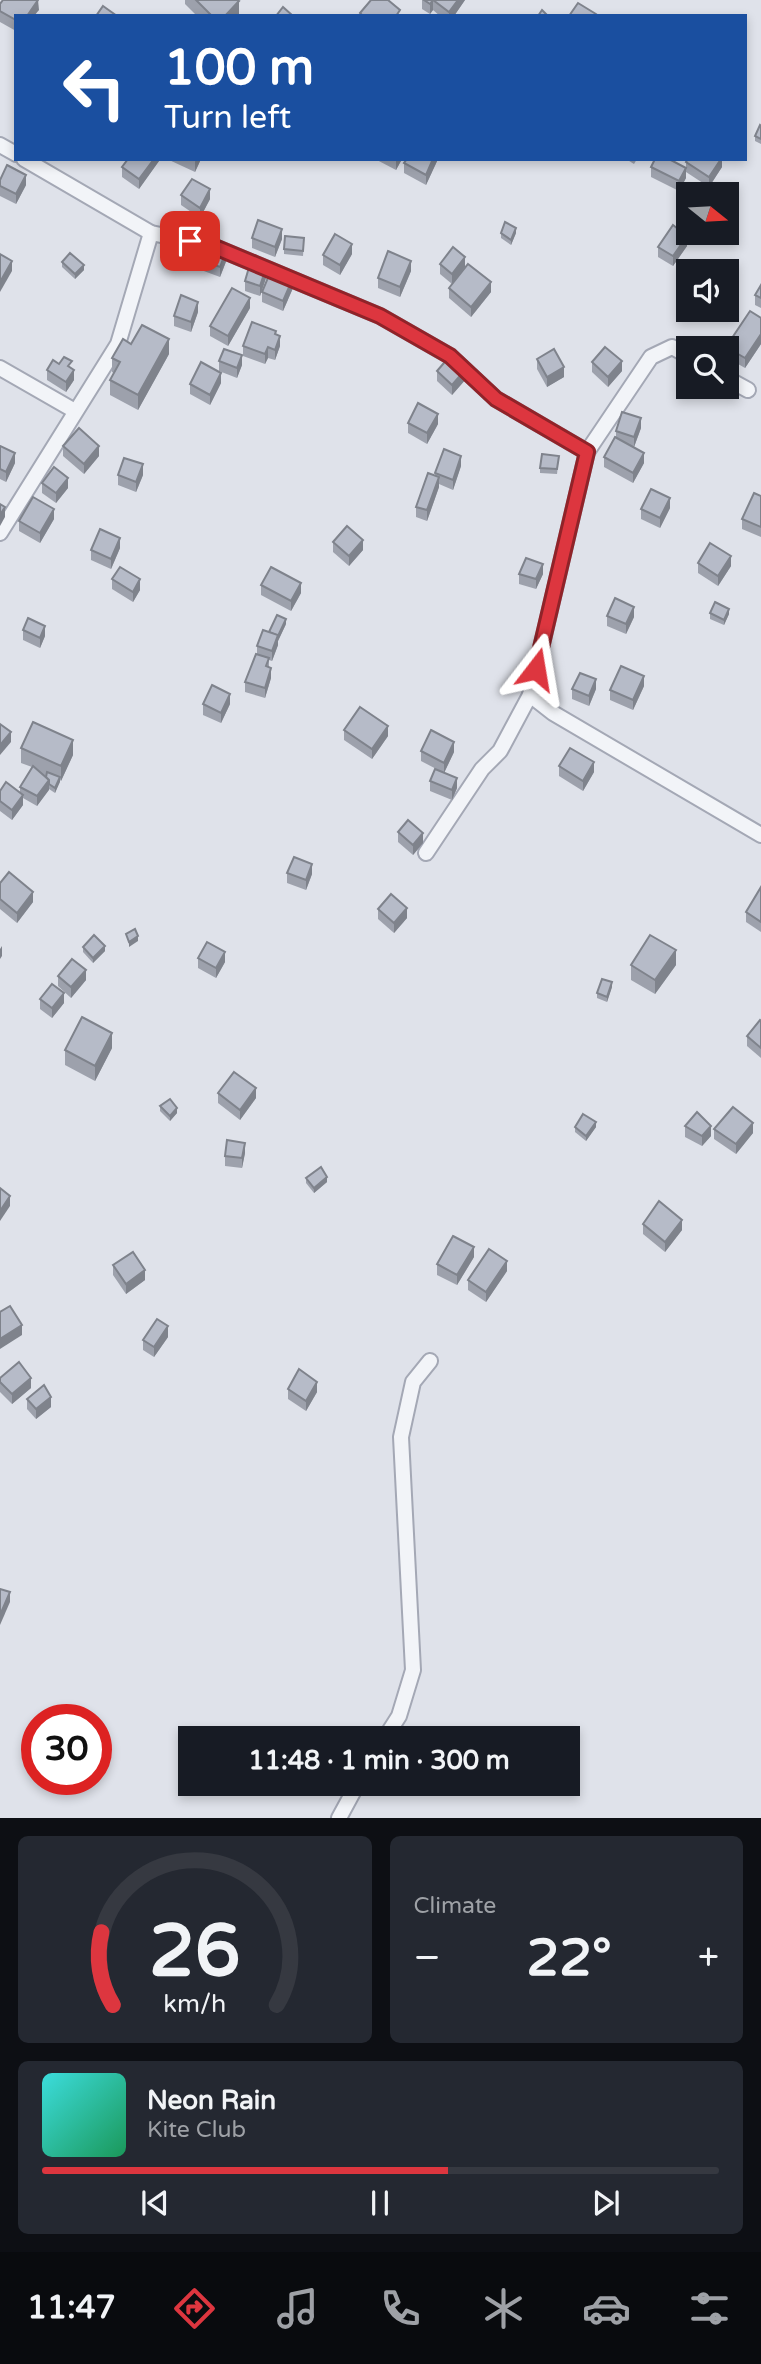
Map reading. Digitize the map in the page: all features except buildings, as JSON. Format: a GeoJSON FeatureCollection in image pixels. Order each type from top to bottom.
{"type":"FeatureCollection","features":[{"type":"Feature","properties":{"kind":"street"},"geometry":{"type":"LineString","coordinates":[[27,161],[151,233],[210,245],[380,316],[450,356],[496,399],[587,452]]}},
{"type":"Feature","properties":{"kind":"street"},"geometry":{"type":"LineString","coordinates":[[0,533],[118,344],[151,233]]}},
{"type":"Feature","properties":{"kind":"street"},"geometry":{"type":"LineString","coordinates":[[426,853],[482,769],[500,751],[530,695],[587,452],[651,357],[672,347],[676,349]]}},
{"type":"Feature","properties":{"kind":"street"},"geometry":{"type":"LineString","coordinates":[[0,368],[75,411]]}},
{"type":"Feature","properties":{"kind":"street"},"geometry":{"type":"LineString","coordinates":[[739,385],[748,390]]}},
{"type":"Feature","properties":{"kind":"street"},"geometry":{"type":"LineString","coordinates":[[530,695],[553,713],[761,835]]}},
{"type":"Feature","properties":{"kind":"street"},"geometry":{"type":"LineString","coordinates":[[393,1726],[399,1716],[413,1670],[401,1437],[413,1382],[430,1361]]}},
{"type":"Feature","properties":{"kind":"street"},"geometry":{"type":"LineString","coordinates":[[339,1818],[351,1796]]}},
{"type":"Feature","properties":{"kind":"route"},"geometry":{"type":"LineString","coordinates":[[190,241],[210,245],[380,316],[450,356],[496,399],[587,452],[536,669]]}}]}
